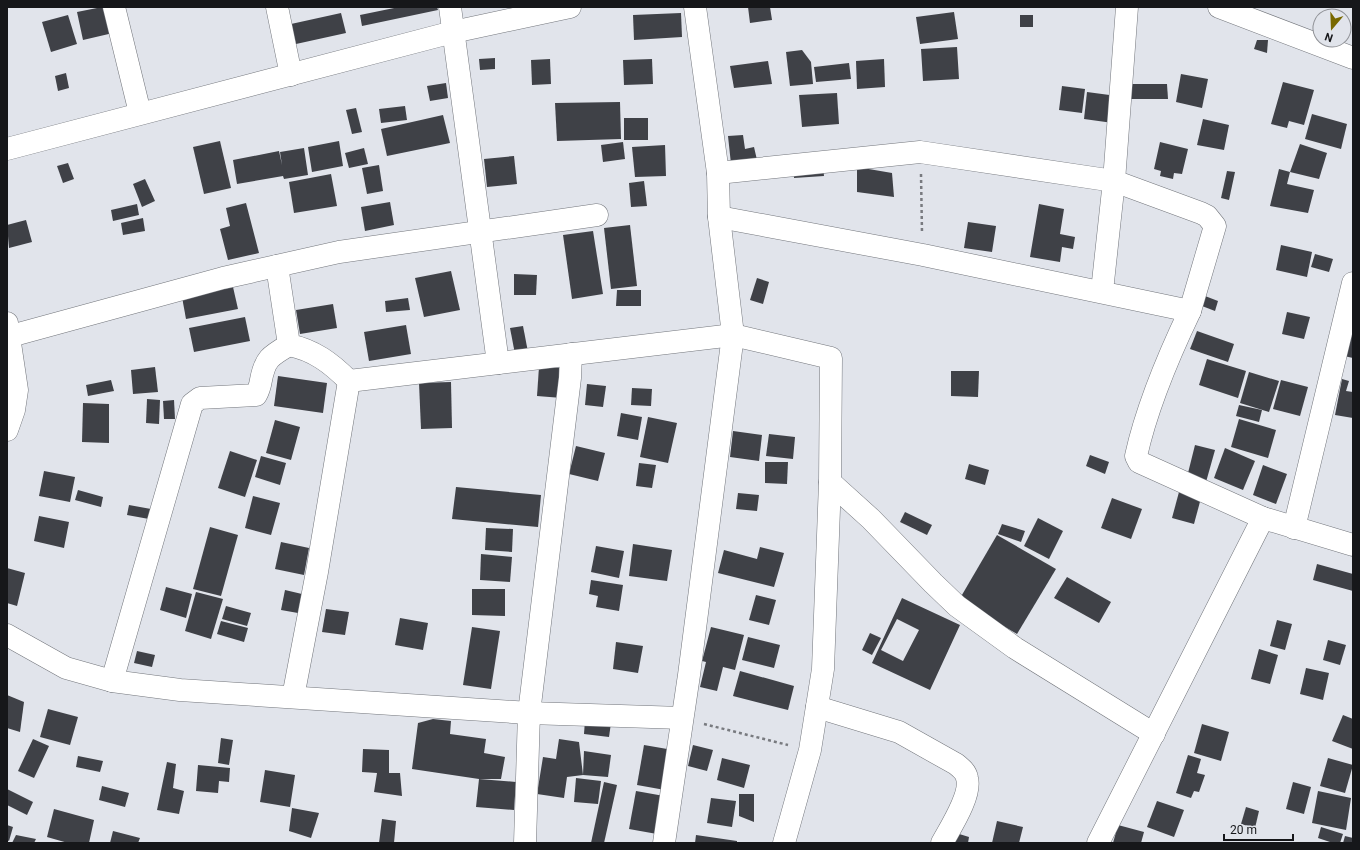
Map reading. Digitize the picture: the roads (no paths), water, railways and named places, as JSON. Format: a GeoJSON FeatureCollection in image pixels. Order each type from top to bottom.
{"type":"FeatureCollection","features":[{"type":"Feature","properties":{"kind":"street"},"geometry":{"type":"LineString","coordinates":[[114,7],[140,113]]}},
{"type":"Feature","properties":{"kind":"street"},"geometry":{"type":"LineString","coordinates":[[277,7],[291,75]]}},
{"type":"Feature","properties":{"kind":"street"},"geometry":{"type":"LineString","coordinates":[[450,7],[498,363]]}},
{"type":"Feature","properties":{"kind":"street"},"geometry":{"type":"LineString","coordinates":[[7,149],[453,32],[570,7]]}},
{"type":"Feature","properties":{"kind":"street"},"geometry":{"type":"LineString","coordinates":[[664,843],[734,335],[719,216],[718,173],[695,7]]}},
{"type":"Feature","properties":{"kind":"street"},"geometry":{"type":"LineString","coordinates":[[1102,291],[1114,180],[1127,7]]}},
{"type":"Feature","properties":{"kind":"street"},"geometry":{"type":"LineString","coordinates":[[1219,7],[1353,58]]}},
{"type":"Feature","properties":{"kind":"street"},"geometry":{"type":"LineString","coordinates":[[718,173],[920,152],[1114,180],[1192,209],[1211,220],[1215,226],[1190,310],[1169,354],[1149,412],[1137,453],[1137,459],[1142,464],[1263,518],[1353,544]]}},
{"type":"Feature","properties":{"kind":"street"},"geometry":{"type":"LineString","coordinates":[[7,430],[14,410],[17,390],[8,332],[223,278],[339,252],[597,215]]}},
{"type":"Feature","properties":{"kind":"street"},"geometry":{"type":"LineString","coordinates":[[719,216],[923,255],[1190,310]]}},
{"type":"Feature","properties":{"kind":"street"},"geometry":{"type":"LineString","coordinates":[[277,266],[289,345]]}},
{"type":"Feature","properties":{"kind":"street"},"geometry":{"type":"LineString","coordinates":[[1294,528],[1353,283]]}},
{"type":"Feature","properties":{"kind":"street"},"geometry":{"type":"LineString","coordinates":[[349,381],[734,335],[831,358],[830,482],[823,670],[810,750],[784,843]]}},
{"type":"Feature","properties":{"kind":"street"},"geometry":{"type":"LineString","coordinates":[[112,681],[192,404],[200,398],[256,395],[259,390],[265,362],[289,345],[312,352],[335,367],[349,381]]}},
{"type":"Feature","properties":{"kind":"street"},"geometry":{"type":"LineString","coordinates":[[524,843],[529,713],[570,378],[571,354]]}},
{"type":"Feature","properties":{"kind":"street"},"geometry":{"type":"LineString","coordinates":[[293,697],[318,572],[349,381]]}},
{"type":"Feature","properties":{"kind":"street"},"geometry":{"type":"LineString","coordinates":[[830,482],[871,519],[933,584],[957,606],[1015,648],[1154,734]]}},
{"type":"Feature","properties":{"kind":"street"},"geometry":{"type":"LineString","coordinates":[[1098,843],[1263,518]]}},
{"type":"Feature","properties":{"kind":"street"},"geometry":{"type":"LineString","coordinates":[[7,635],[66,668],[112,681],[180,690],[529,713],[682,718]]}},
{"type":"Feature","properties":{"kind":"street"},"geometry":{"type":"LineString","coordinates":[[817,707],[899,732],[956,764],[964,771],[968,779],[966,797],[942,843]]}}]}
